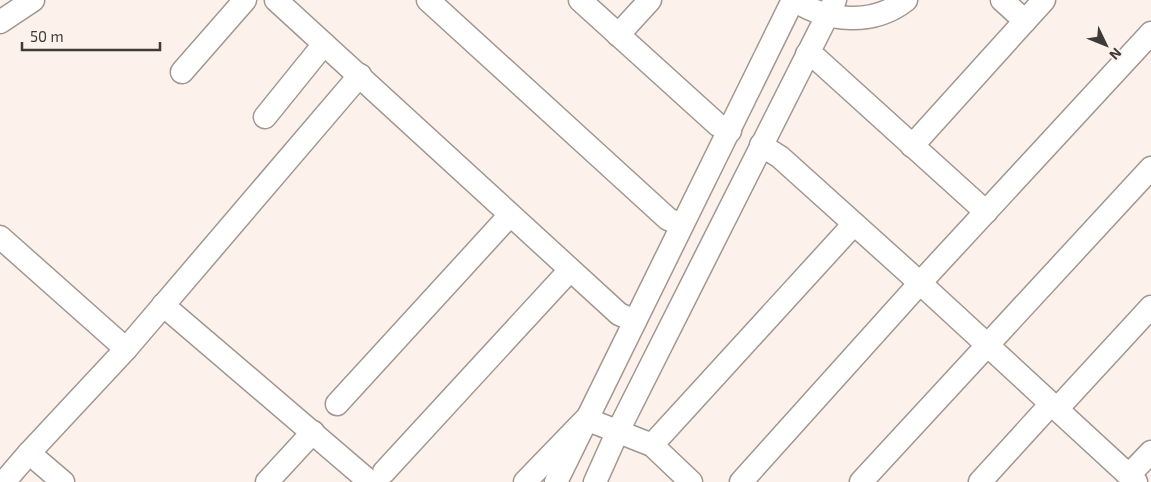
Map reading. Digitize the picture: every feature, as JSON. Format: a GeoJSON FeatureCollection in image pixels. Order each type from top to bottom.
{"type":"FeatureCollection","features":[{"type":"Feature","properties":{"kind":"street"},"geometry":{"type":"LineString","coordinates":[[0,22],[33,0]]}},
{"type":"Feature","properties":{"kind":"street"},"geometry":{"type":"LineString","coordinates":[[182,72],[245,0]]}},
{"type":"Feature","properties":{"kind":"street"},"geometry":{"type":"LineString","coordinates":[[276,0],[619,314],[634,321]]}},
{"type":"Feature","properties":{"kind":"street"},"geometry":{"type":"LineString","coordinates":[[428,0],[668,219],[682,225]]}},
{"type":"Feature","properties":{"kind":"street"},"geometry":{"type":"LineString","coordinates":[[580,0],[718,125],[730,131]]}},
{"type":"Feature","properties":{"kind":"street"},"geometry":{"type":"LineString","coordinates":[[618,35],[650,0]]}},
{"type":"Feature","properties":{"kind":"street"},"geometry":{"type":"LineString","coordinates":[[556,482],[794,0],[809,9],[831,8],[842,18],[873,16],[888,11],[906,0]]}},
{"type":"Feature","properties":{"kind":"street"},"geometry":{"type":"LineString","coordinates":[[1002,0],[1025,21]]}},
{"type":"Feature","properties":{"kind":"street"},"geometry":{"type":"LineString","coordinates":[[912,146],[1044,0]]}},
{"type":"Feature","properties":{"kind":"street"},"geometry":{"type":"LineString","coordinates":[[600,477],[617,433],[831,8]]}},
{"type":"Feature","properties":{"kind":"street"},"geometry":{"type":"LineString","coordinates":[[742,482],[920,283],[1151,33]]}},
{"type":"Feature","properties":{"kind":"street"},"geometry":{"type":"LineString","coordinates":[[265,117],[324,44]]}},
{"type":"Feature","properties":{"kind":"street"},"geometry":{"type":"LineString","coordinates":[[807,54],[816,59],[986,212]]}},
{"type":"Feature","properties":{"kind":"street"},"geometry":{"type":"LineString","coordinates":[[4,482],[126,348],[360,75]]}},
{"type":"Feature","properties":{"kind":"street"},"geometry":{"type":"LineString","coordinates":[[761,145],[780,157],[920,283],[1132,479],[1151,452]]}},
{"type":"Feature","properties":{"kind":"street"},"geometry":{"type":"LineString","coordinates":[[861,482],[1151,168]]}},
{"type":"Feature","properties":{"kind":"street"},"geometry":{"type":"LineString","coordinates":[[337,404],[510,215]]}},
{"type":"Feature","properties":{"kind":"street"},"geometry":{"type":"LineString","coordinates":[[652,446],[854,224]]}},
{"type":"Feature","properties":{"kind":"street"},"geometry":{"type":"LineString","coordinates":[[0,237],[126,348]]}},
{"type":"Feature","properties":{"kind":"street"},"geometry":{"type":"LineString","coordinates":[[163,305],[313,432],[377,477],[570,270]]}},
{"type":"Feature","properties":{"kind":"street"},"geometry":{"type":"LineString","coordinates":[[980,482],[1151,307]]}},
{"type":"Feature","properties":{"kind":"street"},"geometry":{"type":"LineString","coordinates":[[586,419],[652,446],[691,482]]}},
{"type":"Feature","properties":{"kind":"street"},"geometry":{"type":"LineString","coordinates":[[524,482],[586,419]]}},
{"type":"Feature","properties":{"kind":"street"},"geometry":{"type":"LineString","coordinates":[[268,482],[313,432]]}},
{"type":"Feature","properties":{"kind":"street"},"geometry":{"type":"LineString","coordinates":[[29,453],[63,482]]}}]}
